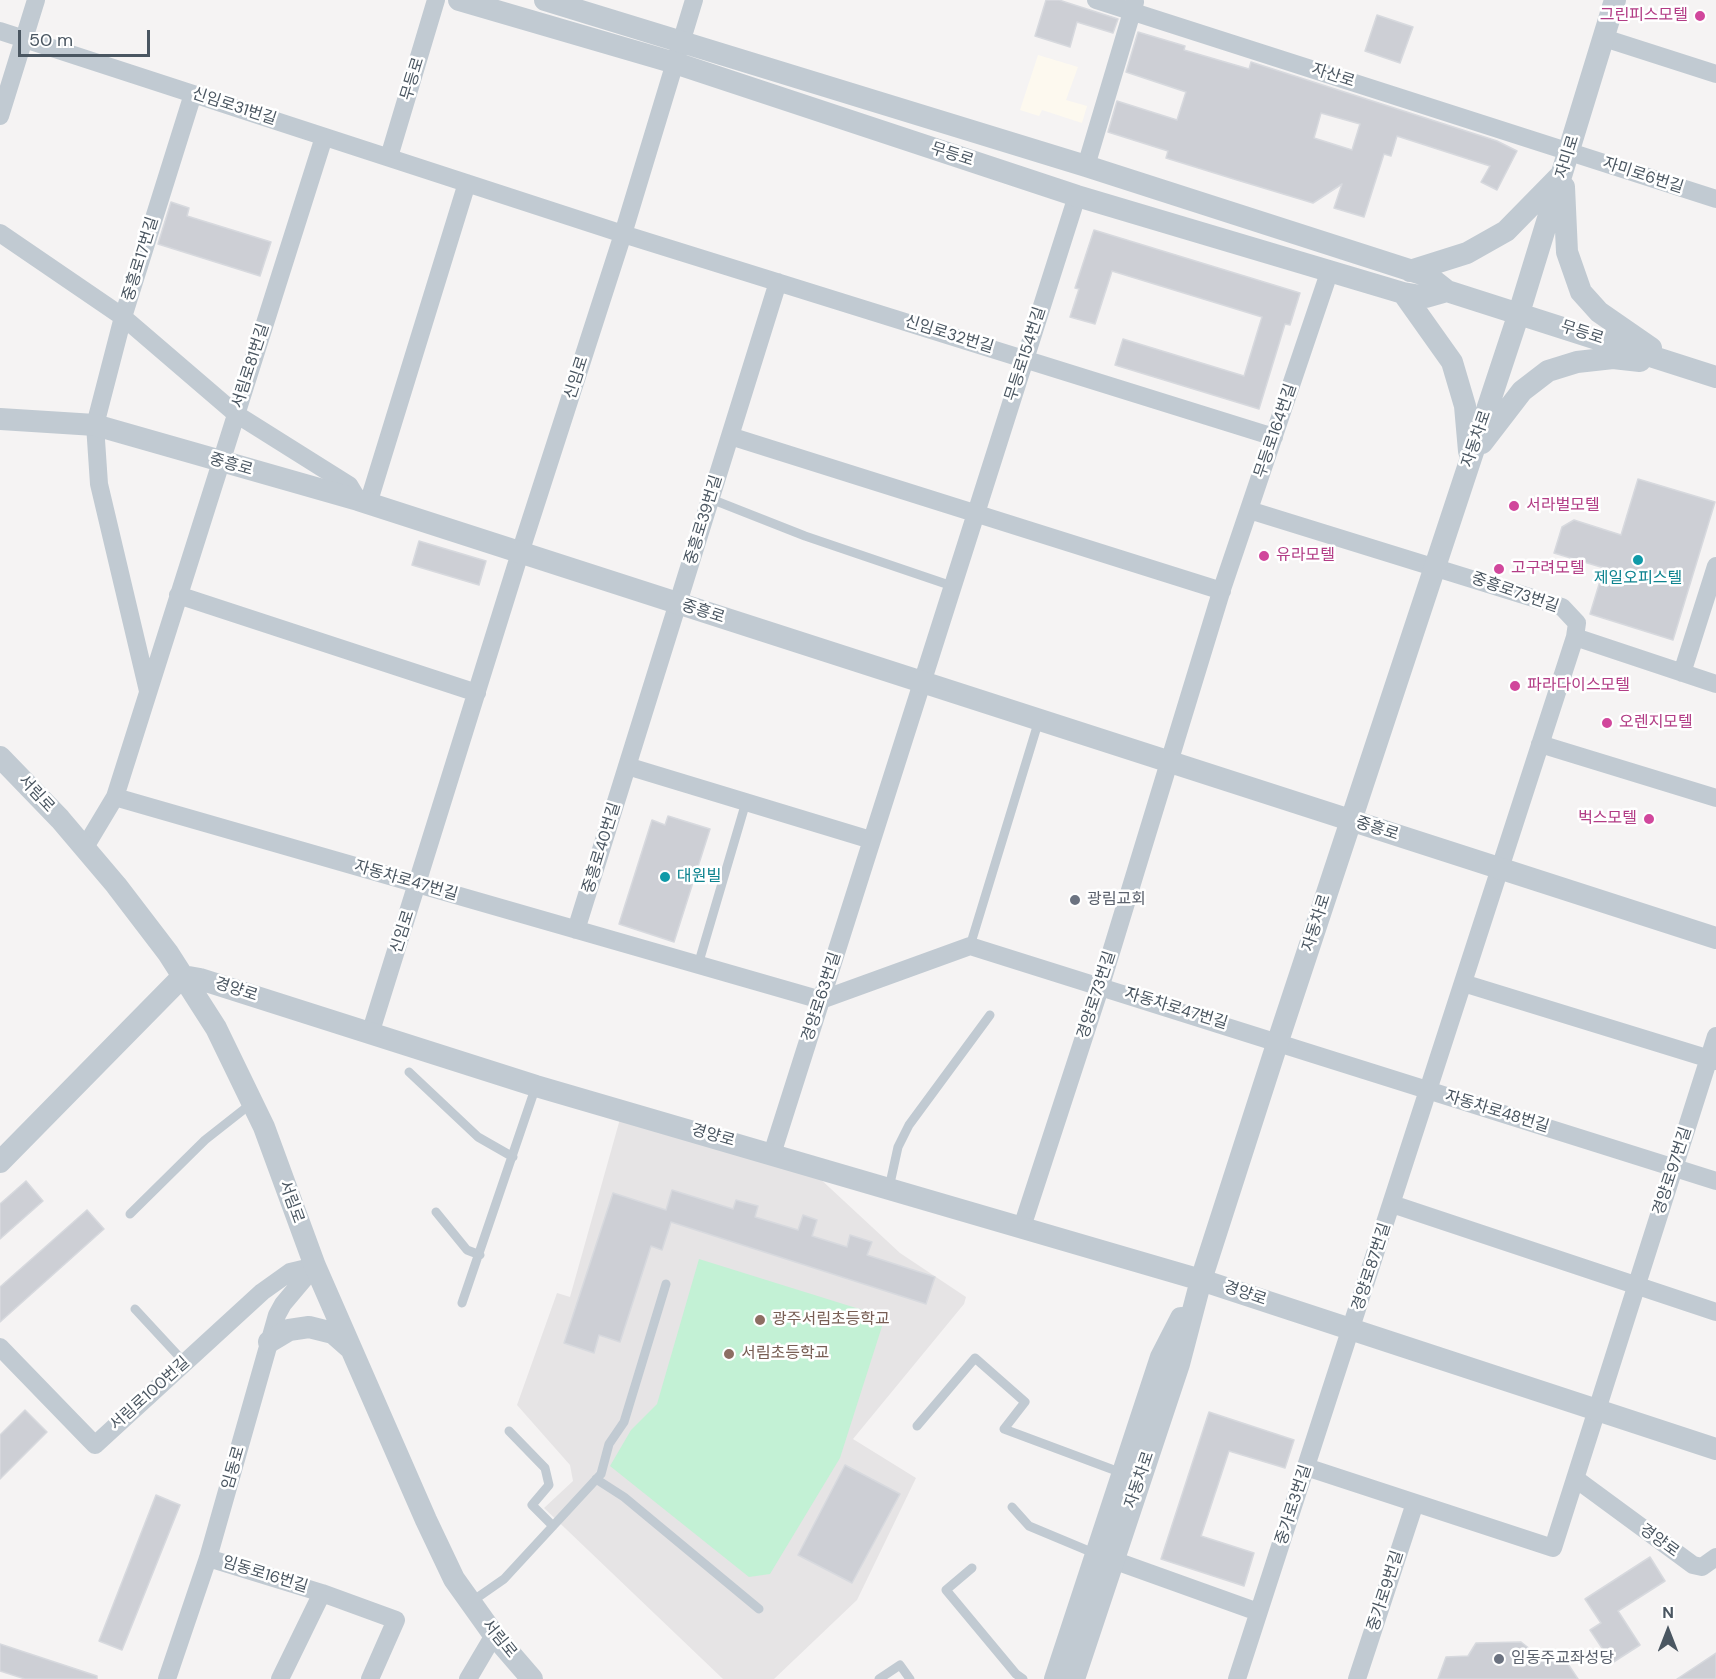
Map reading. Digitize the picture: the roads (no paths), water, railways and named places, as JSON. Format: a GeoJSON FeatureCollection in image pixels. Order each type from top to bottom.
{"type":"FeatureCollection","features":[{"type":"Feature","properties":{"kind":"street"},"geometry":{"type":"LineString","coordinates":[[0,116],[36,0]]}},
{"type":"Feature","properties":{"kind":"street","name":"무등로"},"geometry":{"type":"LineString","coordinates":[[389,157],[436,0]]}},
{"type":"Feature","properties":{"kind":"street","name":"무등로"},"geometry":{"type":"LineString","coordinates":[[459,0],[675,63],[1077,196],[1403,293],[1426,297],[1447,291]]}},
{"type":"Feature","properties":{"kind":"street","name":"무등로"},"geometry":{"type":"LineString","coordinates":[[545,0],[1086,165],[1428,276],[1447,291],[1716,377]]}},
{"type":"Feature","properties":{"kind":"street","name":"신임로"},"geometry":{"type":"LineString","coordinates":[[370,1034],[520,553],[623,234],[694,0]]}},
{"type":"Feature","properties":{"kind":"street","name":"자산로"},"geometry":{"type":"LineString","coordinates":[[1096,0],[1134,6],[1566,163]]}},
{"type":"Feature","properties":{"kind":"street","name":"자미로"},"geometry":{"type":"LineString","coordinates":[[1519,313],[1615,0]]}},
{"type":"Feature","properties":{"kind":"street"},"geometry":{"type":"LineString","coordinates":[[1086,165],[1134,6]]}},
{"type":"Feature","properties":{"kind":"street","name":"신임로31번길"},"geometry":{"type":"LineString","coordinates":[[0,31],[623,234]]}},
{"type":"Feature","properties":{"kind":"street"},"geometry":{"type":"LineString","coordinates":[[1604,38],[1716,74]]}},
{"type":"Feature","properties":{"kind":"street","name":"중흥로17번길"},"geometry":{"type":"LineString","coordinates":[[94,425],[123,317],[193,94]]}},
{"type":"Feature","properties":{"kind":"street","name":"서림로81번길"},"geometry":{"type":"LineString","coordinates":[[85,847],[115,797],[324,137]]}},
{"type":"Feature","properties":{"kind":"street"},"geometry":{"type":"LineString","coordinates":[[1410,271],[1467,253],[1506,231],[1566,163]]}},
{"type":"Feature","properties":{"kind":"street"},"geometry":{"type":"LineString","coordinates":[[1566,163],[1567,252],[1581,292],[1599,312],[1673,363]]}},
{"type":"Feature","properties":{"kind":"street","name":"자미로6번길"},"geometry":{"type":"LineString","coordinates":[[1566,163],[1716,199]]}},
{"type":"Feature","properties":{"kind":"street"},"geometry":{"type":"LineString","coordinates":[[363,502],[416,350],[467,183]]}},
{"type":"Feature","properties":{"kind":"street","name":"무등로154번길"},"geometry":{"type":"LineString","coordinates":[[921,682],[1077,196]]}},
{"type":"Feature","properties":{"kind":"street"},"geometry":{"type":"LineString","coordinates":[[0,234],[123,317],[236,414],[349,485],[363,502]]}},
{"type":"Feature","properties":{"kind":"street","name":"신임로32번길"},"geometry":{"type":"LineString","coordinates":[[623,234],[1274,437]]}},
{"type":"Feature","properties":{"kind":"street","name":"무등로164번길"},"geometry":{"type":"LineString","coordinates":[[1168,762],[1221,591],[1330,270]]}},
{"type":"Feature","properties":{"kind":"street","name":"중흥로39번길"},"geometry":{"type":"LineString","coordinates":[[678,604],[778,282]]}},
{"type":"Feature","properties":{"kind":"street"},"geometry":{"type":"LineString","coordinates":[[1403,293],[1452,362],[1465,406],[1470,459]]}},
{"type":"Feature","properties":{"kind":"street","name":"자동차로"},"geometry":{"type":"LineString","coordinates":[[1055,1679],[1105,1557],[1179,1364],[1201,1280],[1278,1041],[1519,313]]}},
{"type":"Feature","properties":{"kind":"street"},"geometry":{"type":"LineString","coordinates":[[1470,459],[1522,391],[1548,371],[1577,362],[1613,358],[1673,363]]}},
{"type":"Feature","properties":{"kind":"street","name":"중흥로"},"geometry":{"type":"LineString","coordinates":[[0,419],[94,425],[363,502],[1716,938]]}},
{"type":"Feature","properties":{"kind":"street"},"geometry":{"type":"LineString","coordinates":[[94,425],[99,484],[148,691]]}},
{"type":"Feature","properties":{"kind":"street"},"geometry":{"type":"LineString","coordinates":[[730,435],[1221,591]]}},
{"type":"Feature","properties":{"kind":"street"},"geometry":{"type":"LineString","coordinates":[[1249,510],[1435,566]]}},
{"type":"Feature","properties":{"kind":"street","name":"중흥로73번길"},"geometry":{"type":"LineString","coordinates":[[1435,566],[1562,608],[1577,623],[1575,637]]}},
{"type":"Feature","properties":{"kind":"street"},"geometry":{"type":"LineString","coordinates":[[1682,673],[1716,567]]}},
{"type":"Feature","properties":{"kind":"street"},"geometry":{"type":"LineString","coordinates":[[178,596],[477,693]]}},
{"type":"Feature","properties":{"kind":"street","name":"중흥로40번길"},"geometry":{"type":"LineString","coordinates":[[576,930],[678,604]]}},
{"type":"Feature","properties":{"kind":"street"},"geometry":{"type":"LineString","coordinates":[[1500,868],[1575,637],[1716,684]]}},
{"type":"Feature","properties":{"kind":"street","name":"경양로63번길"},"geometry":{"type":"LineString","coordinates":[[772,1154],[921,682]]}},
{"type":"Feature","properties":{"kind":"street"},"geometry":{"type":"LineString","coordinates":[[1540,744],[1716,798]]}},
{"type":"Feature","properties":{"kind":"street","name":"서림로"},"geometry":{"type":"LineString","coordinates":[[0,757],[85,847],[183,976],[216,1028],[252,1103],[315,1266],[426,1520],[454,1578],[494,1635],[532,1679]]}},
{"type":"Feature","properties":{"kind":"street","name":"경양로73번길"},"geometry":{"type":"LineString","coordinates":[[1022,1227],[1101,985],[1168,762]]}},
{"type":"Feature","properties":{"kind":"street"},"geometry":{"type":"LineString","coordinates":[[627,766],[871,840]]}},
{"type":"Feature","properties":{"kind":"street","name":"자동차로47번길"},"geometry":{"type":"LineString","coordinates":[[115,797],[821,1000]]}},
{"type":"Feature","properties":{"kind":"street","name":"경양로87번길"},"geometry":{"type":"LineString","coordinates":[[1352,1330],[1500,868]]}},
{"type":"Feature","properties":{"kind":"street"},"geometry":{"type":"LineString","coordinates":[[821,1000],[970,946]]}},
{"type":"Feature","properties":{"kind":"street","name":"자동차로47번길"},"geometry":{"type":"LineString","coordinates":[[970,946],[1278,1041]]}},
{"type":"Feature","properties":{"kind":"street"},"geometry":{"type":"LineString","coordinates":[[0,1162],[183,976]]}},
{"type":"Feature","properties":{"kind":"street","name":"경양로"},"geometry":{"type":"LineString","coordinates":[[183,976],[200,979],[537,1086],[1201,1280],[1716,1449]]}},
{"type":"Feature","properties":{"kind":"street"},"geometry":{"type":"LineString","coordinates":[[1463,983],[1712,1060]]}},
{"type":"Feature","properties":{"kind":"street","name":"경양로97번길"},"geometry":{"type":"LineString","coordinates":[[1597,1410],[1674,1167],[1712,1060],[1716,1036]]}},
{"type":"Feature","properties":{"kind":"street","name":"자동차로48번길"},"geometry":{"type":"LineString","coordinates":[[1278,1041],[1716,1181]]}},
{"type":"Feature","properties":{"kind":"street","name":"경양로87번길"},"geometry":{"type":"LineString","coordinates":[[1392,1204],[1637,1284]]}},
{"type":"Feature","properties":{"kind":"street","name":"임동로"},"geometry":{"type":"LineString","coordinates":[[167,1679],[208,1558],[283,1304],[315,1266]]}},
{"type":"Feature","properties":{"kind":"street","name":"서림로100번길"},"geometry":{"type":"LineString","coordinates":[[0,1347],[95,1445],[262,1292],[290,1272],[315,1266]]}},
{"type":"Feature","properties":{"kind":"street","name":"자동차로"},"geometry":{"type":"LineString","coordinates":[[1074,1679],[1105,1557],[1122,1473],[1161,1357],[1201,1280]]}},
{"type":"Feature","properties":{"kind":"street"},"geometry":{"type":"LineString","coordinates":[[1637,1284],[1716,1312]]}},
{"type":"Feature","properties":{"kind":"street"},"geometry":{"type":"LineString","coordinates":[[270,1342],[289,1330],[309,1327],[333,1333],[351,1348]]}},
{"type":"Feature","properties":{"kind":"street","name":"중가로3번길"},"geometry":{"type":"LineString","coordinates":[[1237,1679],[1352,1330]]}},
{"type":"Feature","properties":{"kind":"street"},"geometry":{"type":"LineString","coordinates":[[1306,1467],[1553,1548],[1597,1410]]}},
{"type":"Feature","properties":{"kind":"street","name":"경양로"},"geometry":{"type":"LineString","coordinates":[[1576,1479],[1693,1565],[1702,1567],[1716,1557]]}},
{"type":"Feature","properties":{"kind":"street","name":"중가로9번길"},"geometry":{"type":"LineString","coordinates":[[1357,1679],[1415,1503]]}},
{"type":"Feature","properties":{"kind":"street"},"geometry":{"type":"LineString","coordinates":[[1105,1557],[1258,1612]]}},
{"type":"Feature","properties":{"kind":"street","name":"임동로16번길"},"geometry":{"type":"LineString","coordinates":[[208,1558],[322,1593],[396,1620],[370,1679]]}},
{"type":"Feature","properties":{"kind":"street","name":"임동로16번길"},"geometry":{"type":"LineString","coordinates":[[280,1679],[322,1593]]}},
{"type":"Feature","properties":{"kind":"street"},"geometry":{"type":"LineString","coordinates":[[468,1679],[494,1635]]}},
{"type":"Feature","properties":{"kind":"lane"},"geometry":{"type":"LineString","coordinates":[[711,499],[805,536],[952,586]]}},
{"type":"Feature","properties":{"kind":"lane"},"geometry":{"type":"LineString","coordinates":[[970,946],[1039,720]]}},
{"type":"Feature","properties":{"kind":"lane"},"geometry":{"type":"LineString","coordinates":[[698,965],[746,802]]}},
{"type":"Feature","properties":{"kind":"lane"},"geometry":{"type":"LineString","coordinates":[[889,1188],[898,1147],[909,1125],[990,1015]]}},
{"type":"Feature","properties":{"kind":"lane"},"geometry":{"type":"LineString","coordinates":[[410,1072],[478,1137],[513,1157]]}},
{"type":"Feature","properties":{"kind":"lane"},"geometry":{"type":"LineString","coordinates":[[462,1303],[537,1086]]}},
{"type":"Feature","properties":{"kind":"lane"},"geometry":{"type":"LineString","coordinates":[[130,1214],[205,1140],[252,1103]]}},
{"type":"Feature","properties":{"kind":"lane"},"geometry":{"type":"LineString","coordinates":[[436,1212],[467,1250],[480,1255]]}},
{"type":"Feature","properties":{"kind":"lane"},"geometry":{"type":"LineString","coordinates":[[471,1602],[504,1579],[601,1474],[609,1444],[624,1422],[666,1284]]}},
{"type":"Feature","properties":{"kind":"lane"},"geometry":{"type":"LineString","coordinates":[[135,1309],[185,1363]]}},
{"type":"Feature","properties":{"kind":"lane","name":"자동차로"},"geometry":{"type":"LineString","coordinates":[[917,1426],[975,1358],[1025,1402],[1004,1429],[1122,1473]]}},
{"type":"Feature","properties":{"kind":"lane"},"geometry":{"type":"LineString","coordinates":[[509,1431],[545,1468],[549,1485],[532,1505],[553,1526]]}},
{"type":"Feature","properties":{"kind":"lane"},"geometry":{"type":"LineString","coordinates":[[596,1479],[624,1497],[759,1609]]}},
{"type":"Feature","properties":{"kind":"lane"},"geometry":{"type":"LineString","coordinates":[[1012,1507],[1029,1526],[1105,1557]]}},
{"type":"Feature","properties":{"kind":"lane"},"geometry":{"type":"LineString","coordinates":[[972,1568],[946,1590],[1016,1674],[1023,1679]]}},
{"type":"Feature","properties":{"kind":"lane"},"geometry":{"type":"LineString","coordinates":[[879,1679],[900,1665],[910,1679]]}},
{"type":"Feature","properties":{"kind":"place","name":"그린피스모텔"},"geometry":{"type":"Point","coordinates":[1700,16]}},
{"type":"Feature","properties":{"kind":"place","name":"서라벌모텔"},"geometry":{"type":"Point","coordinates":[1514,506]}},
{"type":"Feature","properties":{"kind":"place","name":"유라모텔"},"geometry":{"type":"Point","coordinates":[1264,556]}},
{"type":"Feature","properties":{"kind":"place","name":"제일오피스텔"},"geometry":{"type":"Point","coordinates":[1638,560]}},
{"type":"Feature","properties":{"kind":"place","name":"고구려모텔"},"geometry":{"type":"Point","coordinates":[1499,569]}},
{"type":"Feature","properties":{"kind":"place","name":"파라다이스모텔"},"geometry":{"type":"Point","coordinates":[1515,686]}},
{"type":"Feature","properties":{"kind":"place","name":"오렌지모텔"},"geometry":{"type":"Point","coordinates":[1607,723]}},
{"type":"Feature","properties":{"kind":"place","name":"벅스모텔"},"geometry":{"type":"Point","coordinates":[1649,819]}},
{"type":"Feature","properties":{"kind":"place","name":"대원빌"},"geometry":{"type":"Point","coordinates":[665,877]}},
{"type":"Feature","properties":{"kind":"place","name":"광림교회"},"geometry":{"type":"Point","coordinates":[1075,900]}},
{"type":"Feature","properties":{"kind":"place","name":"광주서림초등학교"},"geometry":{"type":"Point","coordinates":[760,1320]}},
{"type":"Feature","properties":{"kind":"place","name":"서림초등학교"},"geometry":{"type":"Point","coordinates":[729,1354]}},
{"type":"Feature","properties":{"kind":"place","name":"임동주교좌성당"},"geometry":{"type":"Point","coordinates":[1499,1659]}}]}
